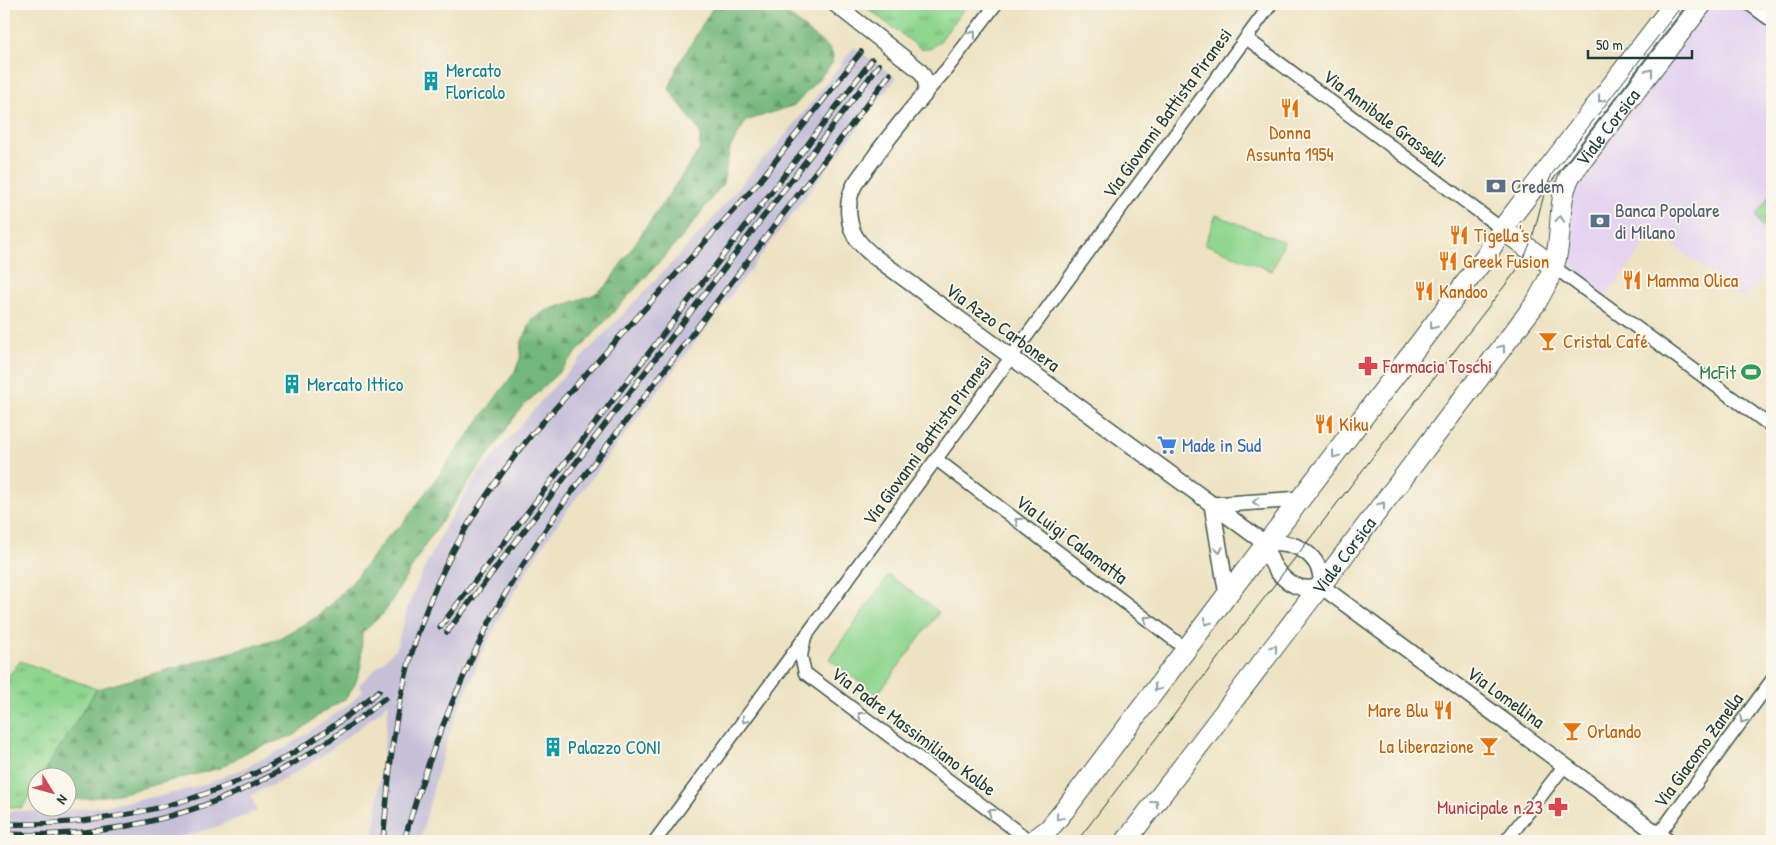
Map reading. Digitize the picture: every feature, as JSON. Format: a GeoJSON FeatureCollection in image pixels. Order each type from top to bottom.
{"type":"FeatureCollection","features":[{"type":"Feature","properties":{"kind":"main road","name":"Viale Corsica"},"geometry":{"type":"LineString","coordinates":[[1032,841],[1049,829],[1067,807],[1487,255],[1502,229],[1674,4]]}},
{"type":"Feature","properties":{"kind":"main road","name":"Viale Corsica"},"geometry":{"type":"LineString","coordinates":[[1126,841],[1536,304],[1554,267],[1562,197],[1570,176],[1702,4]]}},
{"type":"Feature","properties":{"kind":"main road"},"geometry":{"type":"LineString","coordinates":[[1502,229],[1554,267]]}},
{"type":"Feature","properties":{"kind":"street"},"geometry":{"type":"LineString","coordinates":[[835,4],[918,69],[924,77],[926,86],[924,95]]}},
{"type":"Feature","properties":{"kind":"street"},"geometry":{"type":"LineString","coordinates":[[924,95],[946,70],[996,4]]}},
{"type":"Feature","properties":{"kind":"street","name":"Via Giovanni Battista Piranesi"},"geometry":{"type":"LineString","coordinates":[[655,841],[1271,4]]}},
{"type":"Feature","properties":{"kind":"street"},"geometry":{"type":"LineString","coordinates":[[1749,4],[1772,21]]}},
{"type":"Feature","properties":{"kind":"street","name":"Via Annibale Grasselli"},"geometry":{"type":"LineString","coordinates":[[1246,38],[1502,229]]}},
{"type":"Feature","properties":{"kind":"street"},"geometry":{"type":"LineString","coordinates":[[905,118],[914,101],[917,86],[913,71],[906,60]]}},
{"type":"Feature","properties":{"kind":"street","name":"Via Azzo Carbonera"},"geometry":{"type":"LineString","coordinates":[[924,95],[855,183],[848,206],[849,219],[853,231],[862,245],[879,260],[1266,544]]}},
{"type":"Feature","properties":{"kind":"street"},"geometry":{"type":"LineString","coordinates":[[1554,267],[1772,427]]}},
{"type":"Feature","properties":{"kind":"street","name":"Via Luigi Calamatta"},"geometry":{"type":"LineString","coordinates":[[936,459],[1186,649]]}},
{"type":"Feature","properties":{"kind":"street"},"geometry":{"type":"LineString","coordinates":[[1227,595],[1212,505],[1300,499]]}},
{"type":"Feature","properties":{"kind":"street"},"geometry":{"type":"LineString","coordinates":[[1286,543],[1305,551],[1313,559],[1319,570],[1321,586],[1311,588],[1299,586],[1284,579],[1272,566],[1266,544],[1286,543]]}},
{"type":"Feature","properties":{"kind":"street","name":"Via Lomellina"},"geometry":{"type":"LineString","coordinates":[[1321,586],[1660,839]]}},
{"type":"Feature","properties":{"kind":"street","name":"Via Padre Massimiliano Kolbe"},"geometry":{"type":"LineString","coordinates":[[805,637],[801,656],[805,673],[1032,841]]}},
{"type":"Feature","properties":{"kind":"street","name":"Via Giovanni Battista Piranesi"},"geometry":{"type":"LineString","coordinates":[[774,681],[790,670],[805,673]]}},
{"type":"Feature","properties":{"kind":"street","name":"Via Giacomo Zanella"},"geometry":{"type":"LineString","coordinates":[[1660,839],[1772,680]]}},
{"type":"Feature","properties":{"kind":"street"},"geometry":{"type":"LineString","coordinates":[[1506,841],[1564,766]]}},
{"type":"Feature","properties":{"kind":"shaded area"},"geometry":{"type":"Polygon","coordinates":[[[1706,4],[1745,4],[1772,24],[1772,193],[1757,214],[1761,227],[1772,235],[1772,264],[1745,300],[1656,231],[1604,298],[1554,267],[1564,199],[1706,4]]]}},
{"type":"Feature","properties":{"kind":"shaded area"},"geometry":{"type":"Polygon","coordinates":[[[854,47],[896,78],[562,517],[531,563],[505,607],[464,696],[448,737],[420,841],[373,841],[389,703],[322,756],[285,779],[251,795],[257,811],[213,828],[167,841],[4,841],[4,811],[28,811],[28,818],[78,818],[78,809],[165,795],[200,786],[242,769],[285,748],[346,707],[363,691],[359,685],[396,649],[408,606],[426,565],[448,522],[474,479],[547,394],[705,228],[805,111],[854,47]]]}},
{"type":"Feature","properties":{"kind":"green space"},"geometry":{"type":"Polygon","coordinates":[[[715,4],[775,4],[829,48],[833,55],[832,64],[795,105],[746,121],[730,148],[723,183],[684,235],[557,374],[521,408],[427,542],[385,612],[362,633],[361,666],[355,684],[346,698],[319,715],[295,735],[250,750],[220,768],[118,794],[78,800],[78,768],[47,768],[97,689],[276,640],[317,617],[351,584],[389,535],[401,526],[514,373],[520,359],[521,343],[532,320],[545,311],[593,295],[606,286],[700,149],[700,132],[669,89],[677,67],[715,4]]]}},
{"type":"Feature","properties":{"kind":"green space"},"geometry":{"type":"Polygon","coordinates":[[[862,4],[968,4],[939,42],[930,49],[920,48],[862,4]]]}},
{"type":"Feature","properties":{"kind":"green space"},"geometry":{"type":"Polygon","coordinates":[[[1772,193],[1772,235],[1758,221],[1757,214],[1772,193]]]}},
{"type":"Feature","properties":{"kind":"green space"},"geometry":{"type":"Polygon","coordinates":[[[1216,215],[1284,242],[1272,271],[1205,244],[1216,215]]]}},
{"type":"Feature","properties":{"kind":"green space"},"geometry":{"type":"Polygon","coordinates":[[[889,575],[939,612],[877,695],[829,659],[889,575]]]}},
{"type":"Feature","properties":{"kind":"green space"},"geometry":{"type":"Polygon","coordinates":[[[20,661],[97,689],[47,768],[28,768],[28,798],[22,808],[4,806],[4,682],[20,661]]]}},
{"type":"Feature","properties":{"kind":"tram line"},"geometry":{"type":"LineString","coordinates":[[1077,841],[1516,271],[1533,236],[1543,198],[1552,174],[1683,4]]}},
{"type":"Feature","properties":{"kind":"railway"},"geometry":{"type":"LineString","coordinates":[[383,841],[390,764],[403,687],[412,651],[437,584],[470,521],[489,491],[533,433],[758,183],[861,52]]}},
{"type":"Feature","properties":{"kind":"railway"},"geometry":{"type":"LineString","coordinates":[[440,627],[872,60]]}},
{"type":"Feature","properties":{"kind":"railway"},"geometry":{"type":"LineString","coordinates":[[447,632],[879,65]]}},
{"type":"Feature","properties":{"kind":"railway"},"geometry":{"type":"LineString","coordinates":[[404,841],[431,757],[464,675],[507,590],[545,530],[565,501],[890,74]]}},
{"type":"Feature","properties":{"kind":"railway"},"geometry":{"type":"LineString","coordinates":[[4,824],[72,822],[105,818],[138,812],[204,794],[266,768],[296,751],[338,723],[379,691]]}},
{"type":"Feature","properties":{"kind":"railway"},"geometry":{"type":"LineString","coordinates":[[4,834],[58,834],[110,829],[160,819],[208,804],[254,784],[299,760],[343,731],[385,698]]}},
{"type":"Feature","properties":{"kind":"place","name":"Mercato Floricolo"},"geometry":{"type":"Point","coordinates":[431,81]}},
{"type":"Feature","properties":{"kind":"place","name":"Donna Assunta 1954"},"geometry":{"type":"Point","coordinates":[1290,108]}},
{"type":"Feature","properties":{"kind":"place","name":"Credem"},"geometry":{"type":"Point","coordinates":[1496,186]}},
{"type":"Feature","properties":{"kind":"place","name":"Banca Popolare di Milano"},"geometry":{"type":"Point","coordinates":[1600,221]}},
{"type":"Feature","properties":{"kind":"place","name":"Tigella's"},"geometry":{"type":"Point","coordinates":[1459,235]}},
{"type":"Feature","properties":{"kind":"place","name":"Greek Fusion"},"geometry":{"type":"Point","coordinates":[1448,261]}},
{"type":"Feature","properties":{"kind":"place","name":"Mamma Olica"},"geometry":{"type":"Point","coordinates":[1632,280]}},
{"type":"Feature","properties":{"kind":"place","name":"Kandoo"},"geometry":{"type":"Point","coordinates":[1424,291]}},
{"type":"Feature","properties":{"kind":"place","name":"Cristal Café"},"geometry":{"type":"Point","coordinates":[1548,341]}},
{"type":"Feature","properties":{"kind":"place","name":"Farmacia Toschi"},"geometry":{"type":"Point","coordinates":[1368,366]}},
{"type":"Feature","properties":{"kind":"place","name":"McFit"},"geometry":{"type":"Point","coordinates":[1751,372]}},
{"type":"Feature","properties":{"kind":"place","name":"Mercato Ittico"},"geometry":{"type":"Point","coordinates":[292,384]}},
{"type":"Feature","properties":{"kind":"place","name":"Kiku"},"geometry":{"type":"Point","coordinates":[1324,424]}},
{"type":"Feature","properties":{"kind":"place","name":"Made in Sud"},"geometry":{"type":"Point","coordinates":[1167,445]}},
{"type":"Feature","properties":{"kind":"place","name":"Mare Blu"},"geometry":{"type":"Point","coordinates":[1443,710]}},
{"type":"Feature","properties":{"kind":"place","name":"Orlando"},"geometry":{"type":"Point","coordinates":[1572,731]}},
{"type":"Feature","properties":{"kind":"place","name":"La liberazione"},"geometry":{"type":"Point","coordinates":[1489,746]}},
{"type":"Feature","properties":{"kind":"place","name":"Palazzo CONI"},"geometry":{"type":"Point","coordinates":[553,747]}},
{"type":"Feature","properties":{"kind":"place","name":"Municipale n.23"},"geometry":{"type":"Point","coordinates":[1558,807]}}]}
